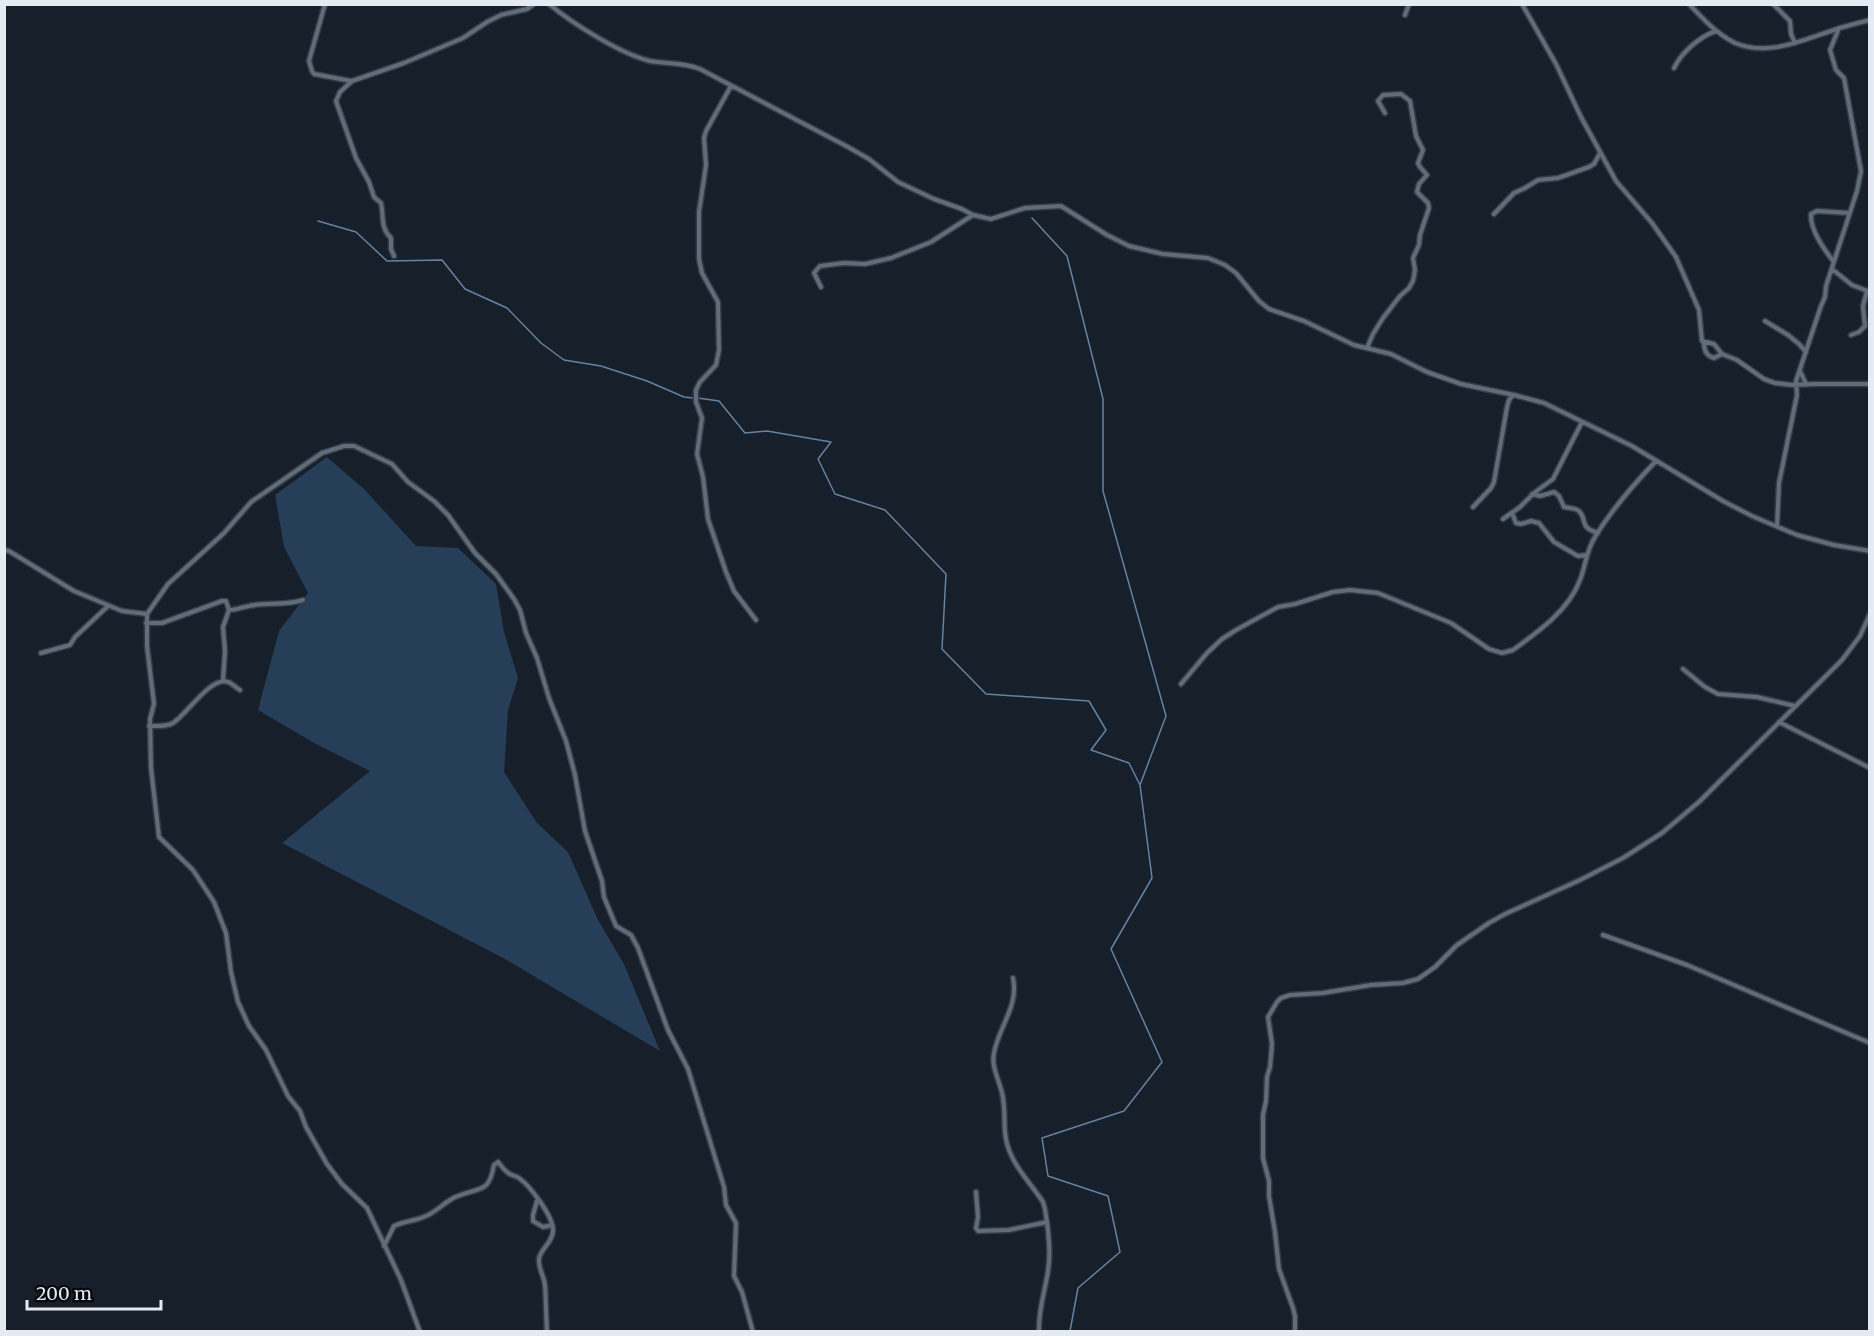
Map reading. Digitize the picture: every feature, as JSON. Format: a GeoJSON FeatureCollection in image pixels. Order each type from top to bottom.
{"type":"FeatureCollection","features":[{"type":"Feature","properties":{"kind":"street"},"geometry":{"type":"LineString","coordinates":[[325,4],[309,61],[312,71],[315,74],[352,81]]}},
{"type":"Feature","properties":{"kind":"street"},"geometry":{"type":"LineString","coordinates":[[394,256],[391,249],[391,238],[385,232],[381,203],[374,197],[356,158],[336,101],[340,92],[352,81],[404,63],[463,38],[501,15],[527,9],[534,4]]}},
{"type":"Feature","properties":{"kind":"street"},"geometry":{"type":"LineString","coordinates":[[549,4],[626,52],[651,61],[692,66],[803,122],[860,153],[898,182],[921,194],[973,215],[991,219],[1025,208],[1061,206],[1107,235],[1130,246],[1163,254],[1201,256],[1216,261],[1236,273],[1264,306],[1304,321],[1354,345],[1398,357],[1428,372],[1461,384],[1544,403],[1620,440],[1723,501],[1777,526],[1797,535],[1828,544],[1869,551]]}},
{"type":"Feature","properties":{"kind":"street"},"geometry":{"type":"LineString","coordinates":[[1405,15],[1409,4]]}},
{"type":"Feature","properties":{"kind":"street"},"geometry":{"type":"LineString","coordinates":[[1522,4],[1556,64],[1616,181],[1652,223],[1676,257],[1699,310],[1704,350],[1708,356],[1714,358],[1722,354]]}},
{"type":"Feature","properties":{"kind":"street"},"geometry":{"type":"LineString","coordinates":[[1689,4],[1716,31],[1738,44],[1756,48],[1795,43],[1869,20]]}},
{"type":"Feature","properties":{"kind":"street"},"geometry":{"type":"LineString","coordinates":[[1773,4],[1790,21],[1791,34],[1795,43]]}},
{"type":"Feature","properties":{"kind":"street"},"geometry":{"type":"LineString","coordinates":[[1777,526],[1779,483],[1797,395],[1795,385],[1825,299],[1833,261],[1861,171],[1844,78],[1836,70],[1830,50],[1839,28]]}},
{"type":"Feature","properties":{"kind":"street"},"geometry":{"type":"LineString","coordinates":[[1674,68],[1682,54],[1703,37],[1716,31]]}},
{"type":"Feature","properties":{"kind":"street"},"geometry":{"type":"LineString","coordinates":[[731,86],[704,138],[706,165],[699,212],[699,259],[702,273],[717,302],[719,350],[716,365],[700,382],[696,390],[696,402],[702,418],[697,454],[704,477],[708,519],[726,572],[734,591],[756,620]]}},
{"type":"Feature","properties":{"kind":"street"},"geometry":{"type":"LineString","coordinates":[[1367,348],[1383,318],[1413,281],[1413,258],[1429,208],[1425,199],[1417,192],[1419,184],[1427,175],[1418,162],[1423,150],[1416,136],[1410,101],[1401,94],[1383,95],[1378,101],[1385,112]]}},
{"type":"Feature","properties":{"kind":"street"},"geometry":{"type":"LineString","coordinates":[[1494,214],[1514,193],[1538,180],[1558,178],[1594,164],[1600,152]]}},
{"type":"Feature","properties":{"kind":"street"},"geometry":{"type":"LineString","coordinates":[[1861,171],[1869,170]]}},
{"type":"Feature","properties":{"kind":"street"},"geometry":{"type":"LineString","coordinates":[[1833,261],[1820,241],[1811,214],[1822,211],[1849,213]]}},
{"type":"Feature","properties":{"kind":"street"},"geometry":{"type":"LineString","coordinates":[[821,287],[814,273],[820,266],[844,263],[861,265],[891,258],[924,246],[973,215]]}},
{"type":"Feature","properties":{"kind":"street"},"geometry":{"type":"LineString","coordinates":[[1832,269],[1852,285],[1868,292],[1863,306],[1865,326],[1859,332],[1851,335]]}},
{"type":"Feature","properties":{"kind":"street"},"geometry":{"type":"LineString","coordinates":[[1765,321],[1800,344],[1806,352]]}},
{"type":"Feature","properties":{"kind":"street"},"geometry":{"type":"LineString","coordinates":[[1704,342],[1714,344],[1722,354],[1737,360],[1769,381],[1795,385],[1869,384]]}},
{"type":"Feature","properties":{"kind":"street"},"geometry":{"type":"LineString","coordinates":[[1800,370],[1806,384]]}},
{"type":"Feature","properties":{"kind":"street"},"geometry":{"type":"LineString","coordinates":[[1473,507],[1494,482],[1507,407],[1509,399],[1514,395]]}},
{"type":"Feature","properties":{"kind":"street"},"geometry":{"type":"LineString","coordinates":[[1503,519],[1532,494],[1549,484],[1582,422]]}},
{"type":"Feature","properties":{"kind":"street"},"geometry":{"type":"LineString","coordinates":[[420,1332],[401,1280],[367,1208],[342,1184],[327,1164],[306,1127],[300,1111],[288,1096],[271,1059],[249,1026],[238,1002],[226,933],[214,902],[194,870],[159,837],[151,768],[149,726],[154,704],[147,646],[147,614],[168,584],[224,533],[251,502],[322,453],[344,446],[354,446],[392,464],[408,482],[434,501],[448,515],[475,553],[502,582],[520,610],[526,633],[537,658],[567,746],[585,831],[602,881],[604,897],[616,926],[631,935],[638,948],[672,1038],[688,1069],[724,1187],[726,1205],[736,1223],[734,1276],[742,1292],[753,1332]]}},
{"type":"Feature","properties":{"kind":"street"},"geometry":{"type":"LineString","coordinates":[[1181,684],[1207,653],[1236,630],[1278,607],[1333,592],[1350,590],[1378,593],[1451,623],[1489,649],[1502,653],[1513,650],[1567,604],[1580,580],[1587,555],[1598,533],[1635,483],[1656,461]]}},
{"type":"Feature","properties":{"kind":"street"},"geometry":{"type":"LineString","coordinates":[[1532,494],[1540,496],[1554,492],[1559,496],[1564,507],[1580,512],[1588,529],[1598,533]]}},
{"type":"Feature","properties":{"kind":"street"},"geometry":{"type":"LineString","coordinates":[[1512,513],[1515,523],[1531,521],[1539,523],[1550,538],[1558,544],[1578,556],[1587,555]]}},
{"type":"Feature","properties":{"kind":"street"},"geometry":{"type":"LineString","coordinates":[[4,550],[74,591],[122,611],[147,614]]}},
{"type":"Feature","properties":{"kind":"street"},"geometry":{"type":"LineString","coordinates":[[229,610],[250,605],[293,603],[303,600]]}},
{"type":"Feature","properties":{"kind":"street"},"geometry":{"type":"LineString","coordinates":[[146,623],[162,623],[226,601],[229,610],[223,627],[225,651],[223,681]]}},
{"type":"Feature","properties":{"kind":"street"},"geometry":{"type":"LineString","coordinates":[[42,653],[70,645],[75,637],[108,606]]}},
{"type":"Feature","properties":{"kind":"street"},"geometry":{"type":"LineString","coordinates":[[1295,1332],[1293,1308],[1279,1269],[1269,1181],[1263,1158],[1263,1114],[1272,1044],[1268,1017],[1277,1002],[1290,995],[1403,983],[1418,979],[1435,967],[1457,945],[1505,914],[1605,869],[1662,833],[1700,801],[1851,650],[1869,614]]}},
{"type":"Feature","properties":{"kind":"street"},"geometry":{"type":"LineString","coordinates":[[1683,669],[1705,687],[1718,694],[1765,698],[1795,706]]}},
{"type":"Feature","properties":{"kind":"street"},"geometry":{"type":"LineString","coordinates":[[149,726],[172,724],[204,691],[223,681],[229,682],[240,690]]}},
{"type":"Feature","properties":{"kind":"street"},"geometry":{"type":"LineString","coordinates":[[1779,722],[1869,768]]}},
{"type":"Feature","properties":{"kind":"street"},"geometry":{"type":"LineString","coordinates":[[1603,935],[1687,965],[1869,1043]]}},
{"type":"Feature","properties":{"kind":"street"},"geometry":{"type":"LineString","coordinates":[[1013,978],[1014,997],[996,1044],[993,1060],[1004,1102],[1007,1145],[1016,1164],[1043,1202],[1047,1222],[1048,1270],[1040,1303],[1039,1332]]}},
{"type":"Feature","properties":{"kind":"street"},"geometry":{"type":"LineString","coordinates":[[384,1247],[394,1226],[420,1219],[435,1212],[449,1200],[472,1193],[485,1186],[492,1179],[495,1163],[500,1164],[509,1174],[518,1177],[528,1186],[548,1213],[552,1224],[552,1236],[549,1244],[540,1254],[538,1262],[545,1284],[547,1332]]}},
{"type":"Feature","properties":{"kind":"street"},"geometry":{"type":"LineString","coordinates":[[976,1192],[978,1217],[976,1228],[978,1231],[1010,1230],[1047,1222]]}},
{"type":"Feature","properties":{"kind":"street"},"geometry":{"type":"LineString","coordinates":[[537,1201],[533,1221],[543,1227],[552,1224]]}},
{"type":"Feature","properties":{"kind":"shaded area"},"geometry":{"type":"Polygon","coordinates":[[[327,457],[364,489],[416,546],[458,548],[496,584],[504,632],[518,678],[508,710],[504,772],[537,823],[568,852],[598,920],[624,964],[660,1051],[505,959],[282,843],[370,771],[316,744],[258,710],[279,631],[308,593],[284,547],[275,495],[327,457]]]}},
{"type":"Feature","properties":{"kind":"waterway"},"geometry":{"type":"LineString","coordinates":[[1032,218],[1067,256],[1103,399],[1103,491],[1166,716],[1140,785]]}},
{"type":"Feature","properties":{"kind":"waterway"},"geometry":{"type":"LineString","coordinates":[[318,221],[356,232],[387,261],[442,260],[465,289],[507,308],[541,343],[564,360],[601,366],[647,381],[684,397],[693,398]]}},
{"type":"Feature","properties":{"kind":"waterway"},"geometry":{"type":"LineString","coordinates":[[698,398],[719,401],[745,433],[767,431],[831,442],[818,459],[835,494],[885,510],[946,574],[942,649],[986,694],[1089,701],[1106,730],[1091,750],[1129,763],[1140,785],[1152,878],[1111,949],[1162,1062],[1124,1111],[1042,1138],[1048,1176],[1108,1196],[1120,1252],[1078,1288],[1070,1331],[1074,1332]]}}]}
